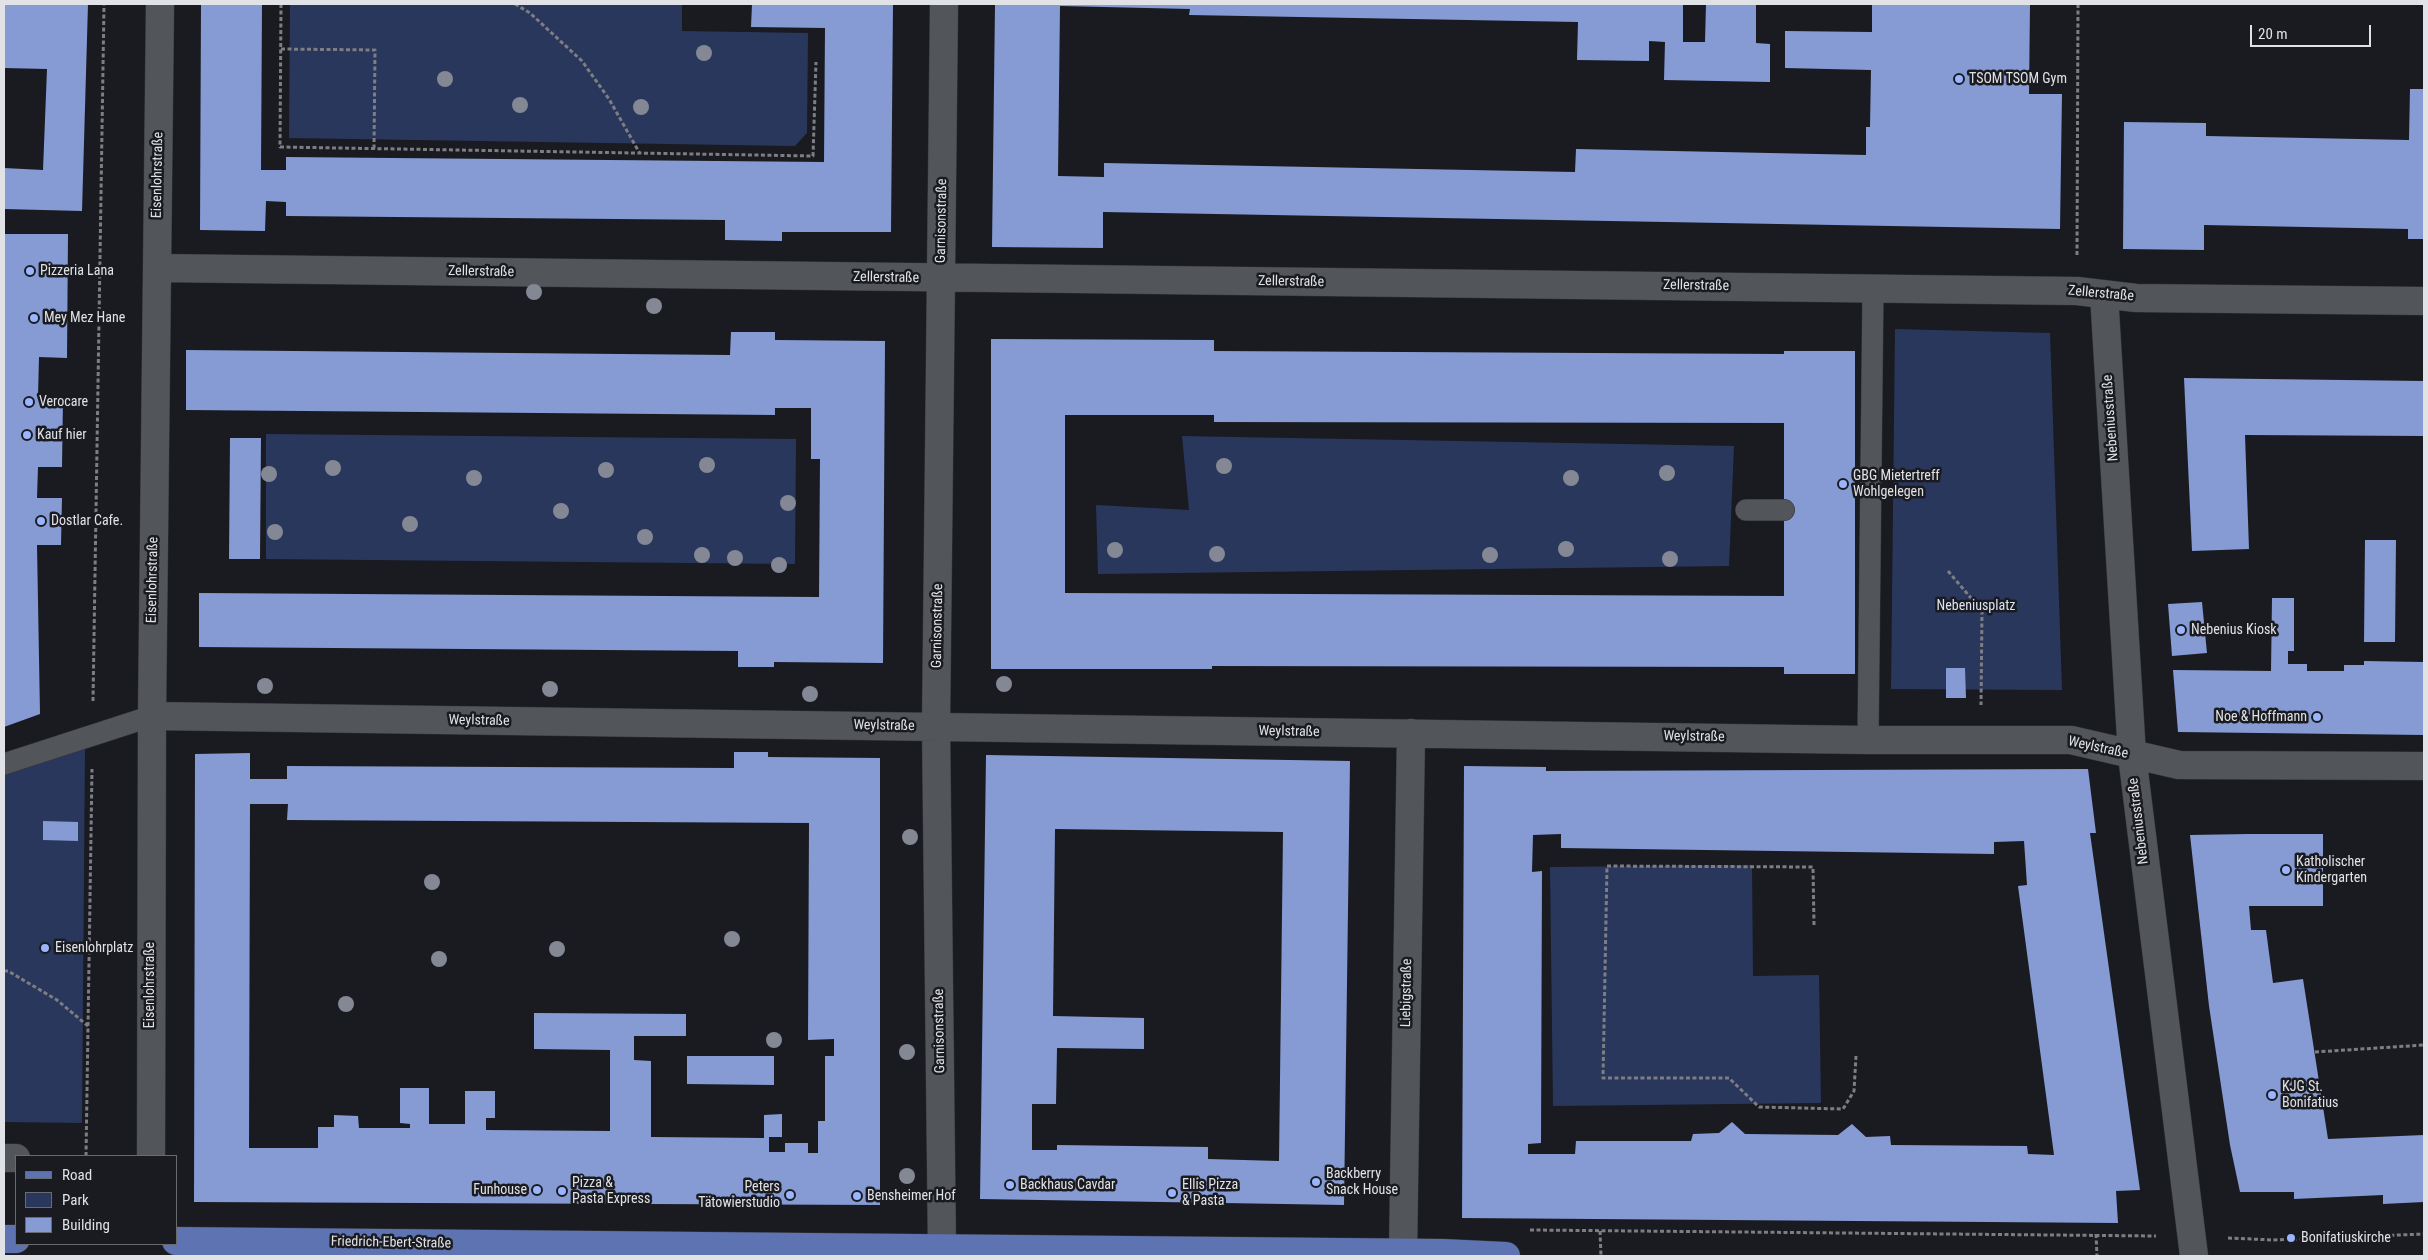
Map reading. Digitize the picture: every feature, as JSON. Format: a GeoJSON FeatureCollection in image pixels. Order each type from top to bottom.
{"type":"FeatureCollection","features":[{"type":"Feature","properties":{"kind":"main road","name":"Friedrich-Ebert-Straße"},"geometry":{"type":"LineString","coordinates":[[178,1241],[942,1249],[1403,1242],[1445,1255],[1506,1256]]}},
{"type":"Feature","properties":{"kind":"street","name":"Eisenlohrstraße"},"geometry":{"type":"LineString","coordinates":[[145,1155],[160,4]]}},
{"type":"Feature","properties":{"kind":"street","name":"Garnisonstraße"},"geometry":{"type":"LineString","coordinates":[[942,1249],[936,727],[944,4]]}},
{"type":"Feature","properties":{"kind":"street","name":"Zellerstraße"},"geometry":{"type":"LineString","coordinates":[[157,268],[1873,288],[2090,293],[2136,298],[2424,301]]}},
{"type":"Feature","properties":{"kind":"street","name":"Nebeniusstraße"},"geometry":{"type":"LineString","coordinates":[[2090,293],[2132,755],[2194,1247]]}},
{"type":"Feature","properties":{"kind":"street","name":"Weylstraße"},"geometry":{"type":"LineString","coordinates":[[152,716],[1868,740],[2071,740],[2179,765],[2424,766]]}},
{"type":"Feature","properties":{"kind":"street","name":"Liebigstraße"},"geometry":{"type":"LineString","coordinates":[[1403,1242],[1411,733]]}},
{"type":"Feature","properties":{"kind":"lane"},"geometry":{"type":"LineString","coordinates":[[1868,740],[1863,511],[1873,288]]}},
{"type":"Feature","properties":{"kind":"lane"},"geometry":{"type":"LineString","coordinates":[[1746,510],[1784,510]]}},
{"type":"Feature","properties":{"kind":"lane"},"geometry":{"type":"LineString","coordinates":[[4,764],[152,716]]}},
{"type":"Feature","properties":{"kind":"path"},"geometry":{"type":"LineString","coordinates":[[86,1155],[104,4]]}},
{"type":"Feature","properties":{"kind":"path"},"geometry":{"type":"LineString","coordinates":[[281,4],[280,147],[813,156],[816,62]]}},
{"type":"Feature","properties":{"kind":"path"},"geometry":{"type":"LineString","coordinates":[[515,4],[530,13],[582,61],[610,99],[639,152]]}},
{"type":"Feature","properties":{"kind":"path"},"geometry":{"type":"LineString","coordinates":[[2078,4],[2090,293]]}},
{"type":"Feature","properties":{"kind":"path"},"geometry":{"type":"LineString","coordinates":[[281,49],[374,50],[374,149]]}},
{"type":"Feature","properties":{"kind":"path"},"geometry":{"type":"LineString","coordinates":[[1948,571],[1982,611],[1981,740]]}},
{"type":"Feature","properties":{"kind":"path"},"geometry":{"type":"LineString","coordinates":[[1814,924],[1813,867],[1607,866],[1603,1078],[1730,1078],[1759,1107],[1842,1110],[1854,1092],[1856,1056]]}},
{"type":"Feature","properties":{"kind":"path"},"geometry":{"type":"LineString","coordinates":[[4,971],[8,971],[57,1000],[88,1026]]}},
{"type":"Feature","properties":{"kind":"path"},"geometry":{"type":"LineString","coordinates":[[2315,1052],[2424,1045]]}},
{"type":"Feature","properties":{"kind":"path"},"geometry":{"type":"LineString","coordinates":[[1521,1230],[2096,1234],[2194,1247],[2273,1240],[2424,1234]]}},
{"type":"Feature","properties":{"kind":"path"},"geometry":{"type":"LineString","coordinates":[[1600,1231],[1601,1256]]}},
{"type":"Feature","properties":{"kind":"path"},"geometry":{"type":"LineString","coordinates":[[2096,1234],[2097,1256]]}},
{"type":"Feature","properties":{"kind":"green space"},"geometry":{"type":"Polygon","coordinates":[[[290,4],[682,4],[682,31],[808,33],[807,133],[795,146],[289,138],[290,4]]]}},
{"type":"Feature","properties":{"kind":"green space","name":"Nebeniusplatz"},"geometry":{"type":"Polygon","coordinates":[[[1895,329],[2050,333],[2062,690],[1891,689],[1895,329]]]}},
{"type":"Feature","properties":{"kind":"green space"},"geometry":{"type":"Polygon","coordinates":[[[266,434],[796,439],[795,564],[266,559],[266,434]]]}},
{"type":"Feature","properties":{"kind":"green space"},"geometry":{"type":"Polygon","coordinates":[[[1182,436],[1734,446],[1729,566],[1098,574],[1096,505],[1189,510],[1182,436]]]}},
{"type":"Feature","properties":{"kind":"green space","name":"Eisenlohrplatz"},"geometry":{"type":"Polygon","coordinates":[[[85,748],[82,1123],[4,1122],[4,774],[85,748]]]}},
{"type":"Feature","properties":{"kind":"green space"},"geometry":{"type":"Polygon","coordinates":[[[1752,865],[1753,976],[1819,975],[1821,1103],[1553,1106],[1550,867],[1752,865]]]}},
{"type":"Feature","properties":{"kind":"building"},"geometry":{"type":"Polygon","coordinates":[[[4,4],[88,4],[82,211],[4,209],[4,168],[43,170],[47,69],[4,68],[4,4]]]}},
{"type":"Feature","properties":{"kind":"building"},"geometry":{"type":"Polygon","coordinates":[[[201,4],[262,4],[261,170],[286,170],[286,157],[824,162],[825,28],[751,27],[752,4],[893,4],[891,232],[782,232],[782,241],[725,240],[725,220],[286,216],[286,202],[266,201],[265,231],[200,230],[201,4]]]}},
{"type":"Feature","properties":{"kind":"building"},"geometry":{"type":"Polygon","coordinates":[[[995,4],[1683,5],[1683,42],[1705,42],[1706,4],[1756,4],[1756,43],[1770,44],[1770,82],[1664,80],[1665,42],[1649,41],[1649,61],[1577,60],[1578,22],[1189,15],[1190,9],[1060,6],[1058,176],[1104,177],[1104,163],[1575,172],[1576,149],[1866,155],[1866,127],[1870,127],[1871,70],[1785,68],[1785,31],[1872,32],[1872,4],[2030,4],[2029,94],[2062,94],[2060,229],[1103,212],[1103,248],[992,247],[995,4]]]}},
{"type":"Feature","properties":{"kind":"building"},"geometry":{"type":"Polygon","coordinates":[[[2410,89],[2424,89],[2424,239],[2408,239],[2408,229],[2204,225],[2204,250],[2123,249],[2124,122],[2206,123],[2206,136],[2409,140],[2410,89]]]}},
{"type":"Feature","properties":{"kind":"building"},"geometry":{"type":"Polygon","coordinates":[[[4,234],[68,234],[67,358],[39,357],[38,396],[63,397],[62,467],[38,467],[37,498],[62,498],[61,545],[37,545],[40,714],[4,727],[4,234]]]}},
{"type":"Feature","properties":{"kind":"building"},"geometry":{"type":"Polygon","coordinates":[[[731,332],[775,332],[775,340],[885,341],[883,663],[774,662],[774,667],[738,667],[738,651],[199,647],[199,593],[819,597],[820,459],[811,459],[811,408],[775,408],[775,415],[186,410],[186,350],[730,355],[731,332]]]}},
{"type":"Feature","properties":{"kind":"building"},"geometry":{"type":"Polygon","coordinates":[[[991,339],[1214,340],[1214,351],[1784,354],[1784,351],[1855,351],[1855,674],[1784,674],[1784,667],[1212,666],[1212,669],[991,669],[991,339]],[[1065,415],[1065,593],[1784,596],[1784,423],[1214,422],[1214,415],[1065,415]]]}},
{"type":"Feature","properties":{"kind":"building"},"geometry":{"type":"Polygon","coordinates":[[[2184,378],[2424,381],[2424,436],[2245,435],[2249,549],[2192,551],[2184,378]]]}},
{"type":"Feature","properties":{"kind":"building"},"geometry":{"type":"Polygon","coordinates":[[[230,438],[261,438],[260,559],[229,559],[230,438]]]}},
{"type":"Feature","properties":{"kind":"building"},"geometry":{"type":"Polygon","coordinates":[[[2365,540],[2396,540],[2395,642],[2364,642],[2365,540]]]}},
{"type":"Feature","properties":{"kind":"building"},"geometry":{"type":"Polygon","coordinates":[[[2272,598],[2294,598],[2294,651],[2288,651],[2288,664],[2307,664],[2307,671],[2344,671],[2344,665],[2364,665],[2364,661],[2424,662],[2424,735],[2178,732],[2173,670],[2271,671],[2272,598]]]}},
{"type":"Feature","properties":{"kind":"building"},"geometry":{"type":"Polygon","coordinates":[[[2202,602],[2207,653],[2172,656],[2168,604],[2202,602]]]}},
{"type":"Feature","properties":{"kind":"building"},"geometry":{"type":"Polygon","coordinates":[[[1946,668],[1965,668],[1966,698],[1946,698],[1946,668]]]}},
{"type":"Feature","properties":{"kind":"building"},"geometry":{"type":"Polygon","coordinates":[[[734,752],[768,752],[768,757],[880,758],[880,1205],[194,1202],[195,754],[250,753],[250,779],[287,779],[287,766],[734,768],[734,752]],[[250,804],[249,1148],[318,1148],[318,1127],[334,1127],[334,1115],[358,1116],[359,1128],[410,1128],[410,1124],[400,1123],[400,1088],[429,1088],[429,1124],[465,1124],[465,1091],[495,1091],[495,1118],[486,1118],[486,1130],[610,1131],[610,1050],[534,1049],[534,1013],[686,1014],[686,1036],[634,1036],[634,1060],[651,1061],[651,1137],[764,1138],[764,1115],[782,1114],[782,1137],[769,1137],[769,1152],[785,1152],[785,1143],[808,1143],[808,1153],[818,1153],[818,1121],[825,1121],[825,1056],[834,1056],[834,1039],[808,1040],[809,823],[287,820],[288,804],[250,804]]]}},
{"type":"Feature","properties":{"kind":"building"},"geometry":{"type":"Polygon","coordinates":[[[986,755],[1350,761],[1344,1205],[980,1199],[986,755]],[[1055,829],[1053,1016],[1144,1018],[1144,1049],[1057,1048],[1056,1104],[1032,1104],[1032,1150],[1057,1150],[1057,1145],[1208,1147],[1208,1159],[1279,1161],[1283,832],[1055,829]]]}},
{"type":"Feature","properties":{"kind":"building"},"geometry":{"type":"Polygon","coordinates":[[[1464,766],[1546,767],[1546,771],[2088,769],[2096,833],[2090,833],[2140,1190],[2116,1191],[2118,1223],[1462,1218],[1464,766]],[[1561,834],[1533,835],[1532,872],[1542,871],[1541,1143],[1528,1144],[1528,1154],[1575,1154],[1576,1141],[1691,1141],[1693,1134],[1719,1133],[1732,1122],[1745,1134],[1838,1135],[1852,1124],[1866,1137],[1890,1136],[1891,1145],[2027,1146],[2028,1154],[2054,1155],[2018,886],[2027,885],[2024,841],[1994,842],[1994,854],[1561,848],[1561,834]]]}},
{"type":"Feature","properties":{"kind":"building"},"geometry":{"type":"Polygon","coordinates":[[[43,821],[78,822],[78,841],[43,840],[43,821]]]}},
{"type":"Feature","properties":{"kind":"building"},"geometry":{"type":"Polygon","coordinates":[[[2323,834],[2323,906],[2249,906],[2251,930],[2266,930],[2273,983],[2303,979],[2328,1139],[2424,1135],[2424,1202],[2383,1204],[2383,1195],[2294,1199],[2294,1192],[2240,1192],[2230,1145],[2209,1006],[2190,835],[2323,834]]]}},
{"type":"Feature","properties":{"kind":"building"},"geometry":{"type":"Polygon","coordinates":[[[687,1056],[774,1056],[774,1085],[687,1084],[687,1056]]]}},
{"type":"Feature","properties":{"kind":"place","name":"TSOM TSOM Gym"},"geometry":{"type":"Point","coordinates":[1959,79]}},
{"type":"Feature","properties":{"kind":"place","name":"Pizzeria Lana"},"geometry":{"type":"Point","coordinates":[30,271]}},
{"type":"Feature","properties":{"kind":"place","name":"Mey Mez Hane"},"geometry":{"type":"Point","coordinates":[34,318]}},
{"type":"Feature","properties":{"kind":"place","name":"Verocare"},"geometry":{"type":"Point","coordinates":[29,402]}},
{"type":"Feature","properties":{"kind":"place","name":"Kauf hier"},"geometry":{"type":"Point","coordinates":[27,435]}},
{"type":"Feature","properties":{"kind":"place","name":"GBG Mietertreff Wohlgelegen"},"geometry":{"type":"Point","coordinates":[1843,484]}},
{"type":"Feature","properties":{"kind":"place","name":"Dostlar Cafe."},"geometry":{"type":"Point","coordinates":[41,521]}},
{"type":"Feature","properties":{"kind":"place","name":"Nebenius Kiosk"},"geometry":{"type":"Point","coordinates":[2181,630]}},
{"type":"Feature","properties":{"kind":"place","name":"Noe & Hoffmann"},"geometry":{"type":"Point","coordinates":[2317,717]}},
{"type":"Feature","properties":{"kind":"place","name":"Katholischer Kindergarten"},"geometry":{"type":"Point","coordinates":[2286,870]}},
{"type":"Feature","properties":{"kind":"place","name":"Eisenlohrplatz"},"geometry":{"type":"Point","coordinates":[45,948]}},
{"type":"Feature","properties":{"kind":"place","name":"KJG St. Bonifatius"},"geometry":{"type":"Point","coordinates":[2272,1095]}},
{"type":"Feature","properties":{"kind":"place","name":"Backberry Snack House"},"geometry":{"type":"Point","coordinates":[1316,1182]}},
{"type":"Feature","properties":{"kind":"place","name":"Backhaus Cavdar"},"geometry":{"type":"Point","coordinates":[1010,1185]}},
{"type":"Feature","properties":{"kind":"place","name":"Funhouse"},"geometry":{"type":"Point","coordinates":[537,1190]}},
{"type":"Feature","properties":{"kind":"place","name":"Pizza & Pasta Express"},"geometry":{"type":"Point","coordinates":[562,1191]}},
{"type":"Feature","properties":{"kind":"place","name":"Ellis Pizza & Pasta"},"geometry":{"type":"Point","coordinates":[1172,1193]}},
{"type":"Feature","properties":{"kind":"place","name":"Peters Tätowierstudio"},"geometry":{"type":"Point","coordinates":[790,1195]}},
{"type":"Feature","properties":{"kind":"place","name":"Bensheimer Hof"},"geometry":{"type":"Point","coordinates":[857,1196]}},
{"type":"Feature","properties":{"kind":"place","name":"Bonifatiuskirche"},"geometry":{"type":"Point","coordinates":[2291,1238]}}]}
